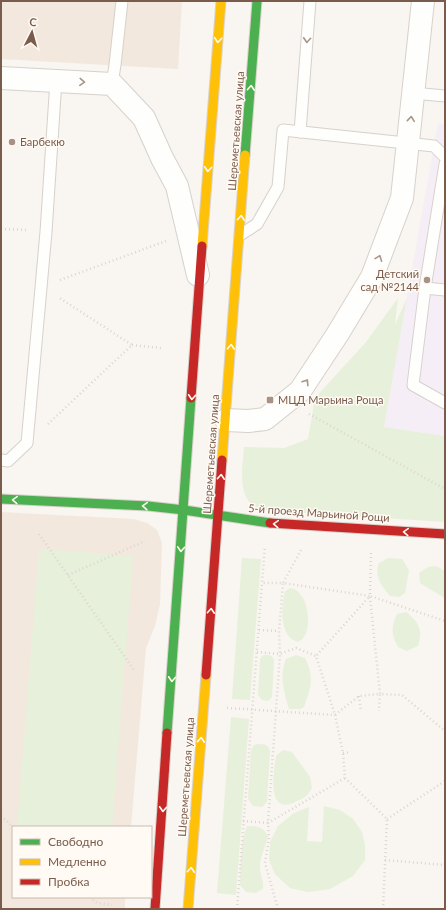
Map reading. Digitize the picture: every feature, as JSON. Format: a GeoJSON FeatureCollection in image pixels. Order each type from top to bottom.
{"type":"FeatureCollection","features":[{"type":"Feature","properties":{"kind":"main road","name":"Шереметьевская улица"},"geometry":{"type":"LineString","coordinates":[[156,909],[221,1]]}},
{"type":"Feature","properties":{"kind":"main road","name":"Шереметьевская улица"},"geometry":{"type":"LineString","coordinates":[[188,909],[257,1]]}},
{"type":"Feature","properties":{"kind":"main road","name":"5-й проезд Марьиной Рощи"},"geometry":{"type":"LineString","coordinates":[[1,499],[148,506],[276,524],[445,534]]}},
{"type":"Feature","properties":{"kind":"street"},"geometry":{"type":"LineString","coordinates":[[226,420],[248,421],[265,419],[300,391],[372,277],[402,198],[423,1]]}},
{"type":"Feature","properties":{"kind":"street"},"geometry":{"type":"LineString","coordinates":[[1,78],[112,84],[144,118],[162,158],[177,186],[200,280]]}},
{"type":"Feature","properties":{"kind":"lane"},"geometry":{"type":"LineString","coordinates":[[112,84],[122,1]]}},
{"type":"Feature","properties":{"kind":"lane"},"geometry":{"type":"LineString","coordinates":[[300,132],[310,1]]}},
{"type":"Feature","properties":{"kind":"lane"},"geometry":{"type":"LineString","coordinates":[[1,460],[8,461],[27,444],[42,286],[56,80]]}},
{"type":"Feature","properties":{"kind":"lane"},"geometry":{"type":"LineString","coordinates":[[414,93],[445,96]]}},
{"type":"Feature","properties":{"kind":"lane"},"geometry":{"type":"LineString","coordinates":[[240,235],[257,224],[278,187],[282,130],[434,146],[445,157]]}},
{"type":"Feature","properties":{"kind":"lane"},"geometry":{"type":"LineString","coordinates":[[445,164],[425,288],[413,385],[445,404]]}},
{"type":"Feature","properties":{"kind":"lane"},"geometry":{"type":"LineString","coordinates":[[425,288],[445,290]]}},
{"type":"Feature","properties":{"kind":"path"},"geometry":{"type":"LineString","coordinates":[[1,229],[46,232]]}},
{"type":"Feature","properties":{"kind":"path"},"geometry":{"type":"LineString","coordinates":[[42,286],[172,239]]}},
{"type":"Feature","properties":{"kind":"path"},"geometry":{"type":"LineString","coordinates":[[42,286],[132,345],[161,348]]}},
{"type":"Feature","properties":{"kind":"path"},"geometry":{"type":"LineString","coordinates":[[27,444],[132,345]]}},
{"type":"Feature","properties":{"kind":"path"},"geometry":{"type":"LineString","coordinates":[[306,412],[445,489]]}},
{"type":"Feature","properties":{"kind":"path"},"geometry":{"type":"LineString","coordinates":[[39,534],[134,670]]}},
{"type":"Feature","properties":{"kind":"path"},"geometry":{"type":"LineString","coordinates":[[68,575],[145,540]]}},
{"type":"Feature","properties":{"kind":"path"},"geometry":{"type":"LineString","coordinates":[[237,909],[266,541]]}},
{"type":"Feature","properties":{"kind":"path"},"geometry":{"type":"LineString","coordinates":[[278,909],[265,863],[269,838],[268,823],[280,654],[279,631],[283,583],[304,544]]}},
{"type":"Feature","properties":{"kind":"path"},"geometry":{"type":"LineString","coordinates":[[372,548],[370,596],[380,694],[379,711]]}},
{"type":"Feature","properties":{"kind":"path"},"geometry":{"type":"LineString","coordinates":[[262,583],[283,583],[370,596],[445,621]]}},
{"type":"Feature","properties":{"kind":"path"},"geometry":{"type":"LineString","coordinates":[[316,656],[370,596]]}},
{"type":"Feature","properties":{"kind":"path"},"geometry":{"type":"LineString","coordinates":[[259,630],[279,631]]}},
{"type":"Feature","properties":{"kind":"path"},"geometry":{"type":"LineString","coordinates":[[257,652],[280,654],[296,648],[316,656]]}},
{"type":"Feature","properties":{"kind":"path"},"geometry":{"type":"LineString","coordinates":[[316,656],[335,715],[343,753],[345,778],[387,819],[383,909]]}},
{"type":"Feature","properties":{"kind":"path"},"geometry":{"type":"LineString","coordinates":[[227,708],[335,715],[359,696],[380,694],[402,695],[445,731]]}},
{"type":"Feature","properties":{"kind":"path"},"geometry":{"type":"LineString","coordinates":[[359,696],[361,712]]}},
{"type":"Feature","properties":{"kind":"path"},"geometry":{"type":"LineString","coordinates":[[343,753],[351,752]]}},
{"type":"Feature","properties":{"kind":"path"},"geometry":{"type":"LineString","coordinates":[[243,821],[268,823],[345,778]]}},
{"type":"Feature","properties":{"kind":"path"},"geometry":{"type":"LineString","coordinates":[[387,819],[445,781]]}},
{"type":"Feature","properties":{"kind":"path"},"geometry":{"type":"LineString","coordinates":[[1,816],[13,826]]}},
{"type":"Feature","properties":{"kind":"path"},"geometry":{"type":"LineString","coordinates":[[385,860],[445,865]]}},
{"type":"Feature","properties":{"kind":"path"},"geometry":{"type":"LineString","coordinates":[[91,898],[97,903],[112,905]]}},
{"type":"Feature","properties":{"kind":"shaded area"},"geometry":{"type":"Polygon","coordinates":[[[1,1],[182,1],[178,69],[1,59],[1,1]]]}},
{"type":"Feature","properties":{"kind":"shaded area","name":"Детский сад №2144"},"geometry":{"type":"Polygon","coordinates":[[[438,123],[445,124],[445,436],[384,427],[438,123]]]}},
{"type":"Feature","properties":{"kind":"shaded area"},"geometry":{"type":"Polygon","coordinates":[[[1,512],[133,519],[147,523],[157,530],[162,543],[160,604],[155,626],[146,648],[131,826],[12,826],[12,898],[125,898],[125,909],[1,909],[1,512]]]}},
{"type":"Feature","properties":{"kind":"green space"},"geometry":{"type":"Polygon","coordinates":[[[398,298],[395,325],[407,298],[384,427],[445,436],[445,522],[277,511],[255,507],[248,500],[243,486],[242,470],[244,447],[284,448],[308,439],[315,398],[366,342],[398,298]]]}},
{"type":"Feature","properties":{"kind":"green space"},"geometry":{"type":"Polygon","coordinates":[[[39,549],[133,556],[112,826],[17,826],[39,549]]]}},
{"type":"Feature","properties":{"kind":"green space"},"geometry":{"type":"Polygon","coordinates":[[[242,558],[261,559],[250,700],[232,699],[242,558]]]}},
{"type":"Feature","properties":{"kind":"green space"},"geometry":{"type":"Polygon","coordinates":[[[388,558],[402,559],[409,570],[405,593],[399,597],[390,596],[381,585],[378,578],[378,564],[388,558]]]}},
{"type":"Feature","properties":{"kind":"green space"},"geometry":{"type":"Polygon","coordinates":[[[436,566],[445,571],[445,598],[420,583],[419,573],[428,567],[436,566]]]}},
{"type":"Feature","properties":{"kind":"green space"},"geometry":{"type":"Polygon","coordinates":[[[290,588],[296,590],[300,594],[304,601],[308,615],[307,630],[304,637],[298,642],[287,634],[284,628],[282,612],[285,591],[290,588]]]}},
{"type":"Feature","properties":{"kind":"green space"},"geometry":{"type":"Polygon","coordinates":[[[406,612],[417,623],[420,631],[418,646],[407,651],[398,647],[394,638],[393,630],[397,614],[406,612]]]}},
{"type":"Feature","properties":{"kind":"green space"},"geometry":{"type":"Polygon","coordinates":[[[264,655],[272,656],[274,661],[272,697],[268,701],[262,700],[258,695],[260,660],[264,655]]]}},
{"type":"Feature","properties":{"kind":"green space"},"geometry":{"type":"Polygon","coordinates":[[[296,655],[305,658],[310,672],[311,682],[304,707],[300,709],[289,709],[284,690],[283,672],[286,659],[296,655]]]}},
{"type":"Feature","properties":{"kind":"green space"},"geometry":{"type":"Polygon","coordinates":[[[231,717],[249,719],[236,895],[217,893],[231,717]]]}},
{"type":"Feature","properties":{"kind":"green space"},"geometry":{"type":"Polygon","coordinates":[[[257,744],[266,745],[269,747],[270,752],[267,802],[262,807],[253,806],[248,799],[251,750],[253,746],[257,744]]]}},
{"type":"Feature","properties":{"kind":"green space"},"geometry":{"type":"Polygon","coordinates":[[[283,750],[292,752],[310,777],[312,788],[302,799],[284,805],[275,797],[273,780],[276,756],[283,750]]]}},
{"type":"Feature","properties":{"kind":"green space"},"geometry":{"type":"Polygon","coordinates":[[[324,806],[340,810],[353,819],[362,832],[365,845],[365,860],[353,876],[330,889],[308,892],[290,888],[275,874],[269,860],[270,842],[278,826],[294,813],[309,807],[307,841],[322,842],[324,806]]]}},
{"type":"Feature","properties":{"kind":"green space"},"geometry":{"type":"Polygon","coordinates":[[[247,826],[260,828],[268,836],[260,863],[263,889],[255,893],[246,892],[240,885],[242,847],[247,826]]]}},
{"type":"Feature","properties":{"kind":"traffic: fast"},"geometry":{"type":"LineString","coordinates":[[245,155],[257,1]]}},
{"type":"Feature","properties":{"kind":"traffic: fast"},"geometry":{"type":"LineString","coordinates":[[167,733],[191,398]]}},
{"type":"Feature","properties":{"kind":"traffic: fast"},"geometry":{"type":"LineString","coordinates":[[1,499],[148,506],[270,523]]}},
{"type":"Feature","properties":{"kind":"traffic: slow"},"geometry":{"type":"LineString","coordinates":[[202,246],[221,1]]}},
{"type":"Feature","properties":{"kind":"traffic: slow"},"geometry":{"type":"LineString","coordinates":[[222,460],[245,155]]}},
{"type":"Feature","properties":{"kind":"traffic: slow"},"geometry":{"type":"LineString","coordinates":[[188,909],[206,675]]}},
{"type":"Feature","properties":{"kind":"traffic: jam"},"geometry":{"type":"LineString","coordinates":[[191,398],[202,246]]}},
{"type":"Feature","properties":{"kind":"traffic: jam"},"geometry":{"type":"LineString","coordinates":[[206,675],[222,460]]}},
{"type":"Feature","properties":{"kind":"traffic: jam"},"geometry":{"type":"LineString","coordinates":[[270,523],[445,534]]}},
{"type":"Feature","properties":{"kind":"traffic: jam"},"geometry":{"type":"LineString","coordinates":[[155,909],[167,733]]}},
{"type":"Feature","properties":{"kind":"place","name":"Барбекю"},"geometry":{"type":"Point","coordinates":[12,142]}},
{"type":"Feature","properties":{"kind":"place","name":"Детский сад №2144"},"geometry":{"type":"Point","coordinates":[427,280]}},
{"type":"Feature","properties":{"kind":"place","name":"МЦД Марьина Роща"},"geometry":{"type":"Point","coordinates":[270,400]}}]}
